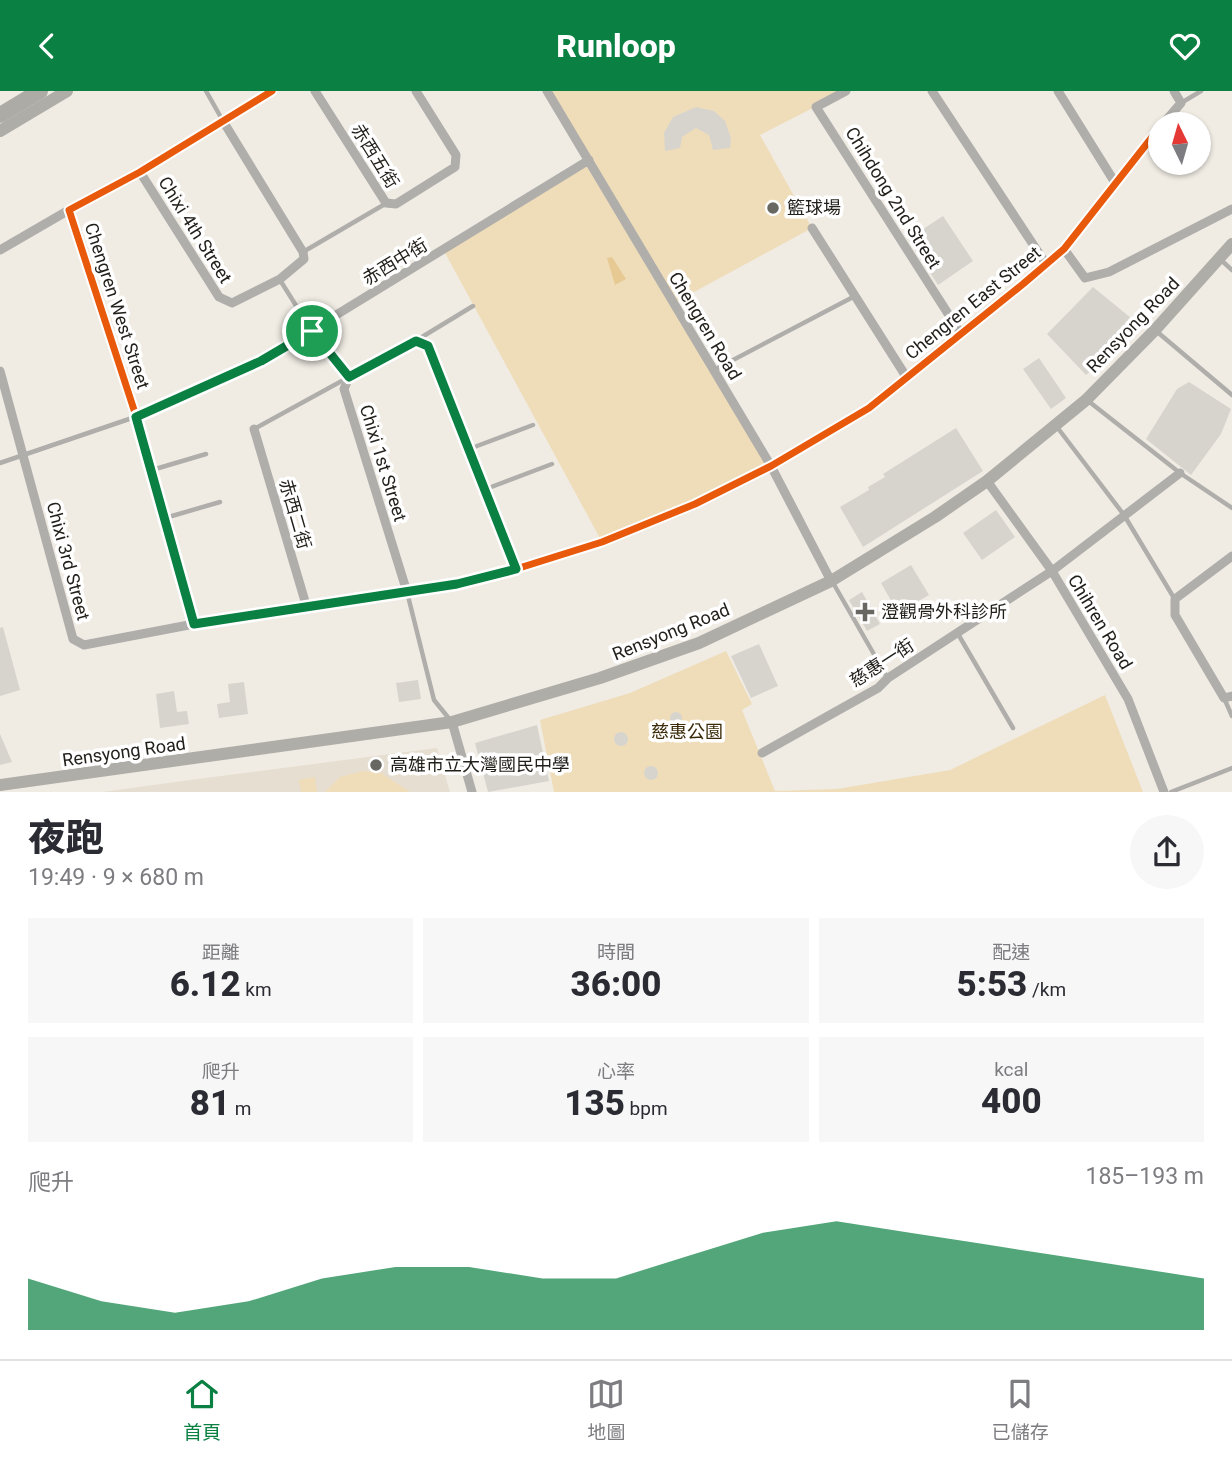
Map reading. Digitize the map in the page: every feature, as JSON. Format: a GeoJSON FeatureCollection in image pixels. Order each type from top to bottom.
{"type":"FeatureCollection","features":[{"type":"Feature","properties":{"kind":"highway"},"geometry":{"type":"LineString","coordinates":[[0,115],[40,91]]}},
{"type":"Feature","properties":{"kind":"street"},"geometry":{"type":"LineString","coordinates":[[0,131],[66,91]]}},
{"type":"Feature","properties":{"kind":"street","name":"Chengren West Street"},"geometry":{"type":"LineString","coordinates":[[194,624],[136,417],[69,210],[140,172],[272,91]]}},
{"type":"Feature","properties":{"kind":"street","name":"赤西五街"},"geometry":{"type":"LineString","coordinates":[[315,91],[386,203],[396,204],[455,167],[456,155],[416,91]]}},
{"type":"Feature","properties":{"kind":"street","name":"Chengren Road"},"geometry":{"type":"LineString","coordinates":[[547,91],[771,466],[831,581]]}},
{"type":"Feature","properties":{"kind":"street","name":"Chihdong 2nd Street"},"geometry":{"type":"LineString","coordinates":[[846,91],[816,107],[961,334]]}},
{"type":"Feature","properties":{"kind":"street"},"geometry":{"type":"LineString","coordinates":[[932,91],[1046,264]]}},
{"type":"Feature","properties":{"kind":"street"},"geometry":{"type":"LineString","coordinates":[[1058,91],[1114,181]]}},
{"type":"Feature","properties":{"kind":"street"},"geometry":{"type":"LineString","coordinates":[[1174,91],[1181,103]]}},
{"type":"Feature","properties":{"kind":"street","name":"Chengren East Street"},"geometry":{"type":"LineString","coordinates":[[1173,112],[1181,103]]}},
{"type":"Feature","properties":{"kind":"street"},"geometry":{"type":"LineString","coordinates":[[223,121],[303,252]]}},
{"type":"Feature","properties":{"kind":"street","name":"Chengren East Street"},"geometry":{"type":"LineString","coordinates":[[771,466],[869,408],[1064,249],[1114,181],[1148,141]]}},
{"type":"Feature","properties":{"kind":"street","name":"赤西中街"},"geometry":{"type":"LineString","coordinates":[[136,417],[261,361],[589,160]]}},
{"type":"Feature","properties":{"kind":"street","name":"Chixi 4th Street"},"geometry":{"type":"LineString","coordinates":[[140,172],[219,297],[232,303],[279,279],[304,259],[303,252]]}},
{"type":"Feature","properties":{"kind":"street"},"geometry":{"type":"LineString","coordinates":[[1064,249],[1085,278],[1109,272],[1232,209]]}},
{"type":"Feature","properties":{"kind":"street"},"geometry":{"type":"LineString","coordinates":[[0,250],[69,210]]}},
{"type":"Feature","properties":{"kind":"street"},"geometry":{"type":"LineString","coordinates":[[812,228],[907,378]]}},
{"type":"Feature","properties":{"kind":"street","name":"Rensyong Road"},"geometry":{"type":"LineString","coordinates":[[0,785],[452,722],[600,678],[699,643],[831,581],[935,517],[987,481],[1086,400],[1155,330],[1232,244]]}},
{"type":"Feature","properties":{"kind":"street"},"geometry":{"type":"LineString","coordinates":[[349,377],[416,341],[428,346],[516,569]]}},
{"type":"Feature","properties":{"kind":"street","name":"Chixi 3rd Street"},"geometry":{"type":"LineString","coordinates":[[0,371],[73,639],[84,645],[194,624]]}},
{"type":"Feature","properties":{"kind":"street","name":"Chixi 1st Street"},"geometry":{"type":"LineString","coordinates":[[349,377],[344,389],[407,592]]}},
{"type":"Feature","properties":{"kind":"street","name":"赤西二街"},"geometry":{"type":"LineString","coordinates":[[254,429],[307,608]]}},
{"type":"Feature","properties":{"kind":"street"},"geometry":{"type":"LineString","coordinates":[[194,624],[407,592],[516,569],[602,542],[695,504],[771,466]]}},
{"type":"Feature","properties":{"kind":"street","name":"慈惠一街"},"geometry":{"type":"LineString","coordinates":[[762,753],[878,688],[888,677],[1052,571],[1180,473]]}},
{"type":"Feature","properties":{"kind":"street","name":"Chihren Road"},"geometry":{"type":"LineString","coordinates":[[987,481],[1052,571],[1128,699],[1164,792]]}},
{"type":"Feature","properties":{"kind":"street"},"geometry":{"type":"LineString","coordinates":[[1228,697],[1175,615],[1175,599],[1232,556]]}},
{"type":"Feature","properties":{"kind":"street"},"geometry":{"type":"LineString","coordinates":[[452,722],[472,792]]}},
{"type":"Feature","properties":{"kind":"lane"},"geometry":{"type":"LineString","coordinates":[[206,91],[223,121]]}},
{"type":"Feature","properties":{"kind":"lane"},"geometry":{"type":"LineString","coordinates":[[1181,103],[1201,91]]}},
{"type":"Feature","properties":{"kind":"lane"},"geometry":{"type":"LineString","coordinates":[[303,252],[386,203]]}},
{"type":"Feature","properties":{"kind":"lane"},"geometry":{"type":"LineString","coordinates":[[1220,258],[1232,270]]}},
{"type":"Feature","properties":{"kind":"lane"},"geometry":{"type":"LineString","coordinates":[[254,429],[349,377],[312,331],[279,279]]}},
{"type":"Feature","properties":{"kind":"lane"},"geometry":{"type":"LineString","coordinates":[[713,370],[856,296]]}},
{"type":"Feature","properties":{"kind":"lane"},"geometry":{"type":"LineString","coordinates":[[416,341],[473,306]]}},
{"type":"Feature","properties":{"kind":"lane"},"geometry":{"type":"LineString","coordinates":[[1155,330],[1232,395]]}},
{"type":"Feature","properties":{"kind":"lane"},"geometry":{"type":"LineString","coordinates":[[1086,400],[1180,473],[1232,508]]}},
{"type":"Feature","properties":{"kind":"lane"},"geometry":{"type":"LineString","coordinates":[[0,463],[136,417]]}},
{"type":"Feature","properties":{"kind":"lane"},"geometry":{"type":"LineString","coordinates":[[469,449],[533,425]]}},
{"type":"Feature","properties":{"kind":"lane"},"geometry":{"type":"LineString","coordinates":[[1055,425],[1124,515],[1175,599]]}},
{"type":"Feature","properties":{"kind":"lane"},"geometry":{"type":"LineString","coordinates":[[151,471],[206,454]]}},
{"type":"Feature","properties":{"kind":"lane"},"geometry":{"type":"LineString","coordinates":[[486,489],[552,464]]}},
{"type":"Feature","properties":{"kind":"lane"},"geometry":{"type":"LineString","coordinates":[[164,518],[219,502]]}},
{"type":"Feature","properties":{"kind":"lane"},"geometry":{"type":"LineString","coordinates":[[831,581],[888,677]]}},
{"type":"Feature","properties":{"kind":"lane"},"geometry":{"type":"LineString","coordinates":[[407,592],[434,700],[452,722]]}},
{"type":"Feature","properties":{"kind":"lane"},"geometry":{"type":"LineString","coordinates":[[958,634],[1013,729]]}},
{"type":"Feature","properties":{"kind":"lane"},"geometry":{"type":"LineString","coordinates":[[1228,697],[1232,716]]}},
{"type":"Feature","properties":{"kind":"lane"},"geometry":{"type":"LineString","coordinates":[[1171,792],[1232,768]]}},
{"type":"Feature","properties":{"kind":"shaded area"},"geometry":{"type":"Polygon","coordinates":[[[612,257],[626,279],[615,285],[607,258],[612,257]]]}},
{"type":"Feature","properties":{"kind":"shaded area","name":"高雄市立大灣國民中學"},"geometry":{"type":"Polygon","coordinates":[[[437,748],[450,792],[103,792],[182,781],[437,748]]]}},
{"type":"Feature","properties":{"kind":"green space"},"geometry":{"type":"Polygon","coordinates":[[[547,91],[846,91],[760,135],[812,228],[674,303],[771,466],[602,542],[444,251],[589,160],[547,91]]]}},
{"type":"Feature","properties":{"kind":"green space","name":"慈惠公園"},"geometry":{"type":"Polygon","coordinates":[[[726,651],[752,704],[742,710],[775,791],[837,789],[950,770],[1105,695],[1143,792],[554,792],[540,720],[630,693],[726,651]]]}},
{"type":"Feature","properties":{"kind":"green space"},"geometry":{"type":"Polygon","coordinates":[[[363,771],[381,773],[410,792],[325,792],[340,777],[363,771]]]}},
{"type":"Feature","properties":{"kind":"green space"},"geometry":{"type":"Polygon","coordinates":[[[315,777],[317,792],[301,792],[299,780],[315,777]]]}},
{"type":"Feature","properties":{"kind":"building"},"geometry":{"type":"Polygon","coordinates":[[[696,107],[714,111],[725,121],[731,138],[730,148],[713,150],[709,135],[696,128],[682,137],[680,148],[665,151],[664,133],[673,117],[696,107]]]}},
{"type":"Feature","properties":{"kind":"building"},"geometry":{"type":"Polygon","coordinates":[[[943,216],[973,261],[938,285],[908,239],[943,216]]]}},
{"type":"Feature","properties":{"kind":"building"},"geometry":{"type":"Polygon","coordinates":[[[1093,287],[1142,327],[1086,375],[1047,334],[1093,287]]]}},
{"type":"Feature","properties":{"kind":"building"},"geometry":{"type":"Polygon","coordinates":[[[1039,358],[1066,398],[1051,409],[1023,369],[1039,358]]]}},
{"type":"Feature","properties":{"kind":"building"},"geometry":{"type":"Polygon","coordinates":[[[1189,382],[1231,409],[1221,434],[1191,475],[1146,439],[1177,389],[1189,382]]]}},
{"type":"Feature","properties":{"kind":"building"},"geometry":{"type":"Polygon","coordinates":[[[956,428],[983,471],[863,547],[840,507],[869,490],[868,487],[885,477],[883,474],[956,428]]]}},
{"type":"Feature","properties":{"kind":"building"},"geometry":{"type":"Polygon","coordinates":[[[996,510],[1015,537],[982,560],[963,533],[996,510]]]}},
{"type":"Feature","properties":{"kind":"building"},"geometry":{"type":"Polygon","coordinates":[[[911,565],[929,595],[898,613],[881,583],[911,565]]]}},
{"type":"Feature","properties":{"kind":"building","name":"澄觀骨外科診所"},"geometry":{"type":"Polygon","coordinates":[[[862,592],[880,624],[867,631],[849,600],[862,592]]]}},
{"type":"Feature","properties":{"kind":"building"},"geometry":{"type":"Polygon","coordinates":[[[3,627],[20,690],[0,696],[0,628],[3,627]]]}},
{"type":"Feature","properties":{"kind":"building"},"geometry":{"type":"Polygon","coordinates":[[[759,644],[778,686],[751,698],[731,656],[759,644]]]}},
{"type":"Feature","properties":{"kind":"building"},"geometry":{"type":"Polygon","coordinates":[[[418,680],[421,699],[399,702],[396,683],[418,680]]]}},
{"type":"Feature","properties":{"kind":"building"},"geometry":{"type":"Polygon","coordinates":[[[244,682],[248,714],[219,718],[217,704],[230,702],[228,684],[244,682]]]}},
{"type":"Feature","properties":{"kind":"building"},"geometry":{"type":"Polygon","coordinates":[[[174,691],[177,712],[187,711],[189,724],[160,728],[156,694],[174,691]]]}},
{"type":"Feature","properties":{"kind":"building"},"geometry":{"type":"Polygon","coordinates":[[[671,713],[681,713],[681,723],[671,723],[671,713]]]}},
{"type":"Feature","properties":{"kind":"building"},"geometry":{"type":"Polygon","coordinates":[[[537,725],[549,781],[488,792],[475,743],[537,725]]]}},
{"type":"Feature","properties":{"kind":"building"},"geometry":{"type":"Polygon","coordinates":[[[621,732],[626,734],[626,744],[621,746],[616,744],[614,739],[616,734],[621,732]]]}},
{"type":"Feature","properties":{"kind":"building"},"geometry":{"type":"Polygon","coordinates":[[[0,734],[12,762],[0,765],[0,734]]]}},
{"type":"Feature","properties":{"kind":"building"},"geometry":{"type":"Polygon","coordinates":[[[651,766],[656,768],[656,778],[651,780],[646,778],[644,773],[646,768],[651,766]]]}},
{"type":"Feature","properties":{"kind":"cycle path"},"geometry":{"type":"LineString","coordinates":[[272,91],[140,172],[69,210],[136,416],[194,624],[457,584],[516,569],[602,542],[695,504],[771,466],[869,408],[1064,249],[1148,142]]}},
{"type":"Feature","properties":{"kind":"place","name":"籃球場"},"geometry":{"type":"Point","coordinates":[773,208]}},
{"type":"Feature","properties":{"kind":"place","name":"澄觀骨外科診所"},"geometry":{"type":"Point","coordinates":[865,612]}},
{"type":"Feature","properties":{"kind":"place","name":"高雄市立大灣國民中學"},"geometry":{"type":"Point","coordinates":[376,765]}},
{"type":"Feature","properties":{"kind":"route"},"geometry":{"type":"LineString","coordinates":[[312,331],[349,377],[416,341],[428,346],[516,569],[457,584],[194,624],[136,417],[261,361],[312,331]]}}]}
